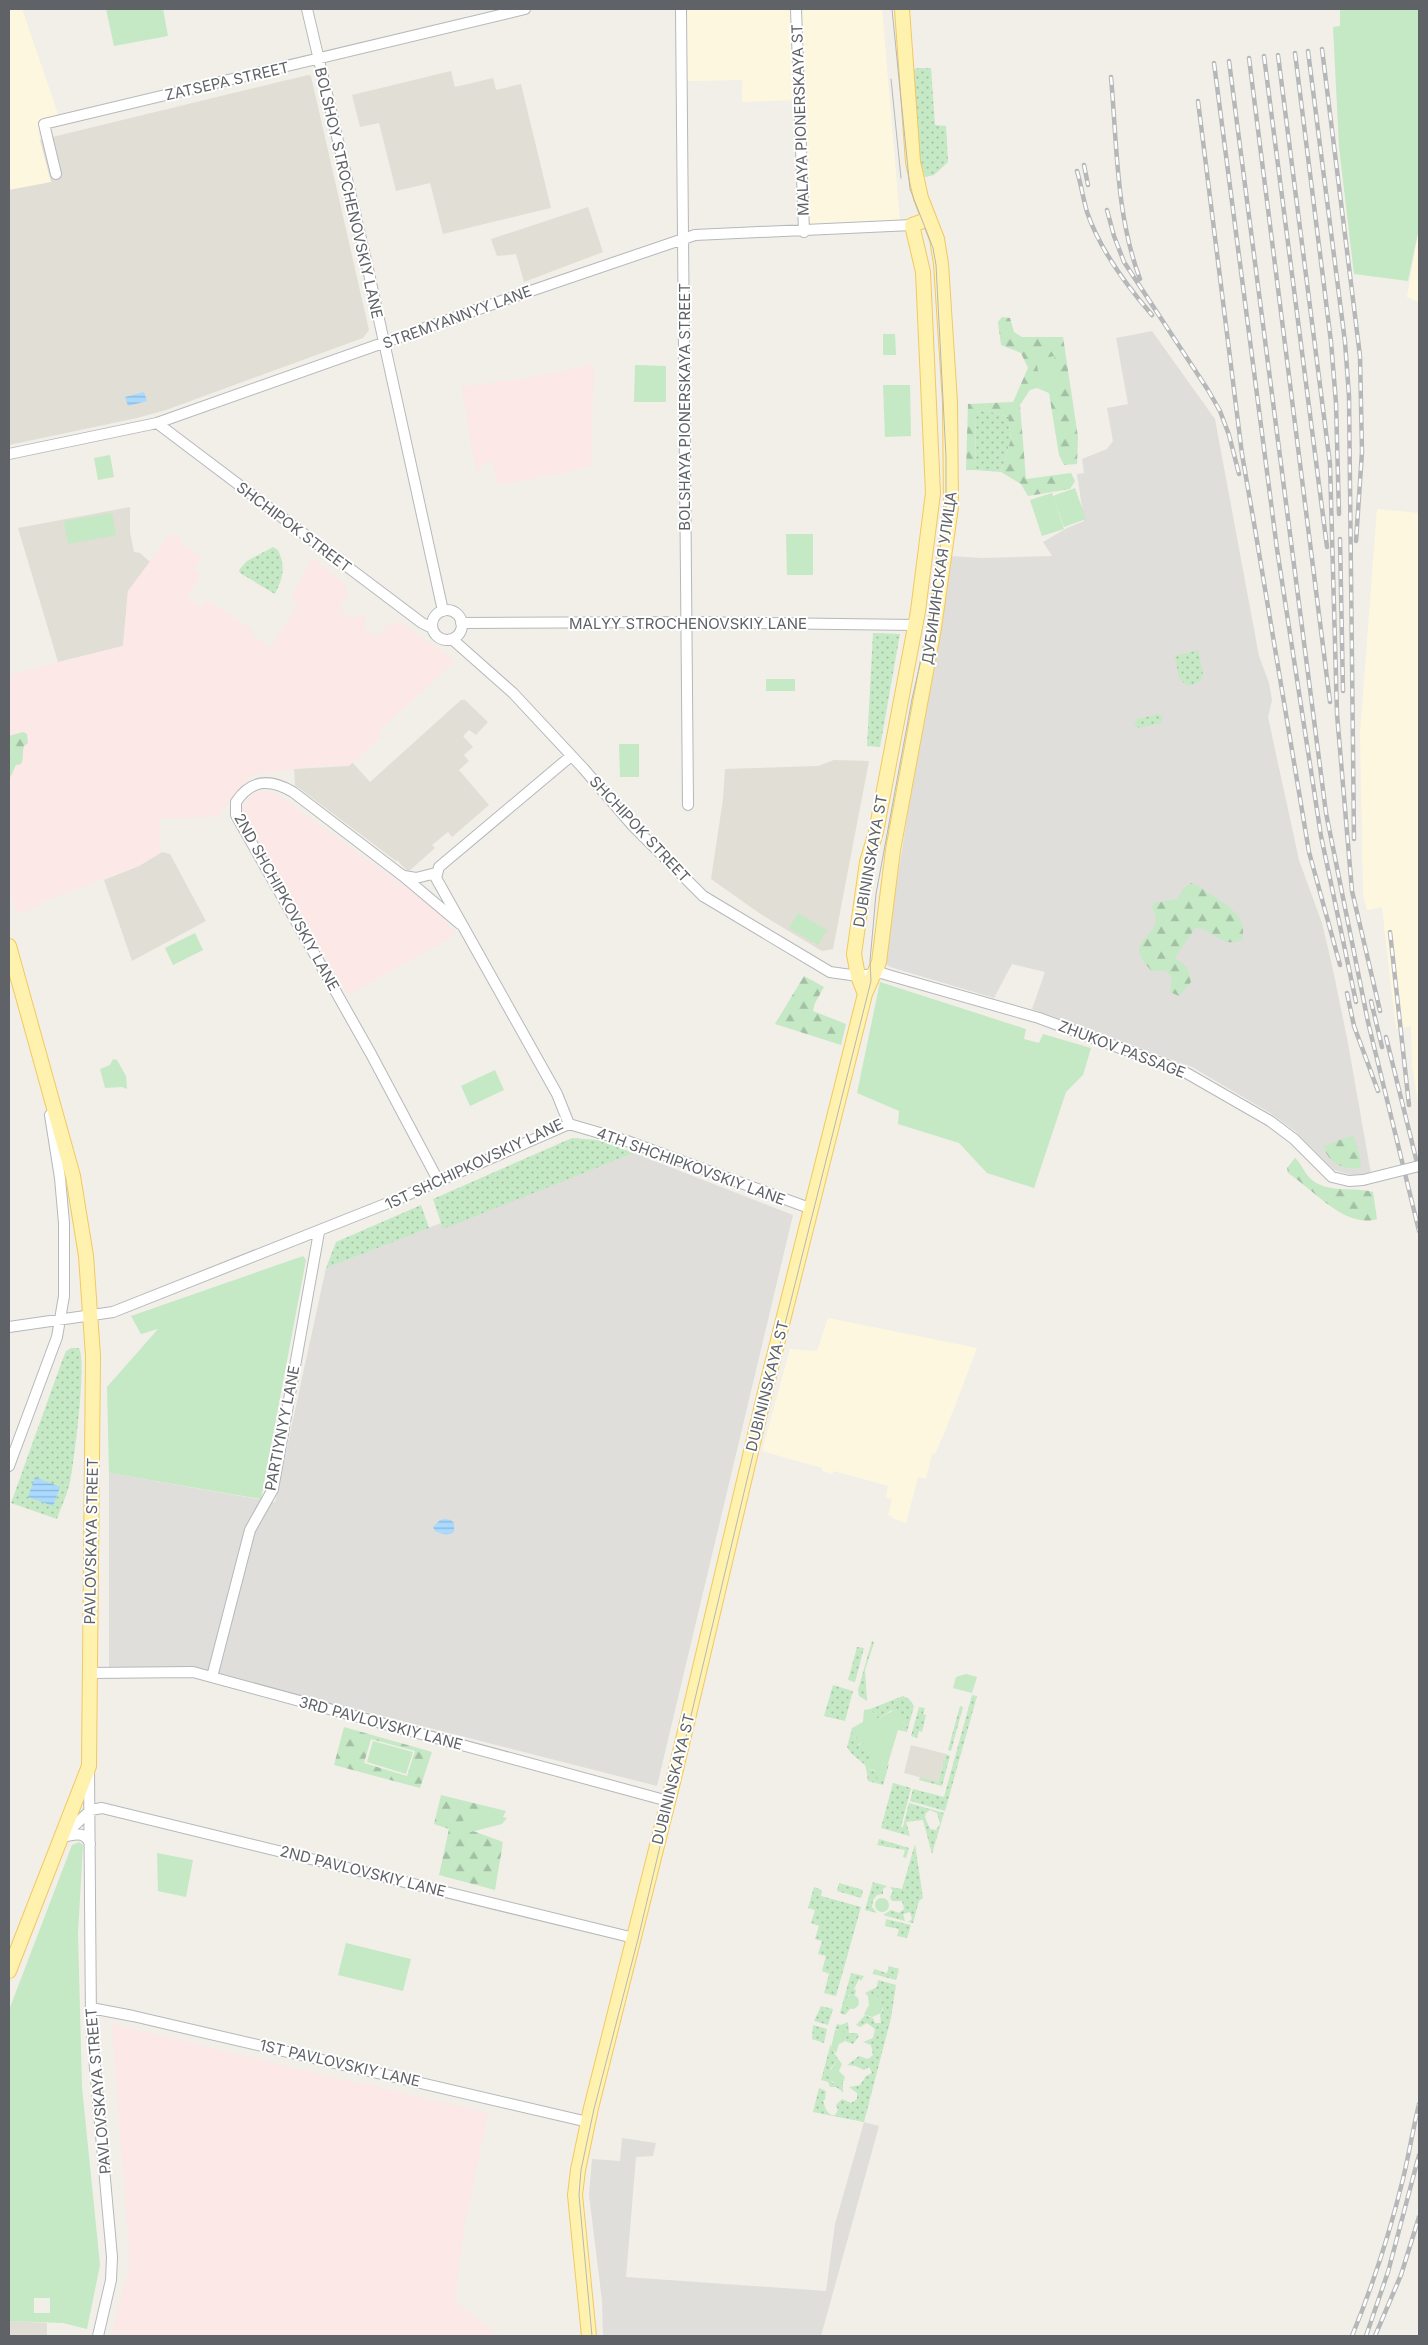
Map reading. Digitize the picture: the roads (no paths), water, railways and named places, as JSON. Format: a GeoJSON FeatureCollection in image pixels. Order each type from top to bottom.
{"type":"FeatureCollection","features":[{"type":"Feature","properties":{"kind":"main road","name":"ДУБИНИНСКАЯ УЛИЦА"},"geometry":{"type":"LineString","coordinates":[[865,994],[879,973],[896,833],[934,628],[951,507],[950,402],[941,264],[937,239],[921,198],[913,162],[902,9]]}},
{"type":"Feature","properties":{"kind":"main road"},"geometry":{"type":"LineString","coordinates":[[912,225],[929,219]]}},
{"type":"Feature","properties":{"kind":"main road","name":"DUBININSKAYA ST"},"geometry":{"type":"LineString","coordinates":[[589,2336],[575,2195],[578,2170],[588,2122],[668,1801],[764,1397],[865,994],[858,976],[854,954],[867,862],[876,832],[900,698],[916,625],[933,493],[923,272],[912,225]]}},
{"type":"Feature","properties":{"kind":"main road","name":"PAVLOVSKAYA STREET"},"geometry":{"type":"LineString","coordinates":[[9,946],[68,1157],[82,1220],[92,1360],[89,1766]]}},
{"type":"Feature","properties":{"kind":"main road"},"geometry":{"type":"LineString","coordinates":[[9,1970],[89,1766]]}},
{"type":"Feature","properties":{"kind":"street","name":"BOLSHOY STROCHENOVSKIY LANE"},"geometry":{"type":"LineString","coordinates":[[307,9],[384,343],[443,611]]}},
{"type":"Feature","properties":{"kind":"street","name":"ZATSEPA STREET"},"geometry":{"type":"LineString","coordinates":[[56,174],[44,124],[526,9]]}},
{"type":"Feature","properties":{"kind":"street","name":"BOLSHAYA PIONERSKAYA STREET"},"geometry":{"type":"LineString","coordinates":[[681,9],[688,805]]}},
{"type":"Feature","properties":{"kind":"street","name":"MALAYA PIONERSKAYA ST"},"geometry":{"type":"LineString","coordinates":[[796,9],[804,232]]}},
{"type":"Feature","properties":{"kind":"street","name":"STREMYANNYY LANE"},"geometry":{"type":"LineString","coordinates":[[9,454],[157,423],[683,238],[695,235],[804,232],[912,225]]}},
{"type":"Feature","properties":{"kind":"street","name":"SHCHIPOK STREET"},"geometry":{"type":"LineString","coordinates":[[157,423],[357,575],[422,623],[432,628]]}},
{"type":"Feature","properties":{"kind":"street"},"geometry":{"type":"LineString","coordinates":[[443,611],[457,614],[461,623],[460,633],[452,639],[440,638],[432,628],[433,619],[443,611]]}},
{"type":"Feature","properties":{"kind":"street","name":"MALYY STROCHENOVSKIY LANE"},"geometry":{"type":"LineString","coordinates":[[461,623],[686,622],[916,625]]}},
{"type":"Feature","properties":{"kind":"street","name":"SHCHIPOK STREET"},"geometry":{"type":"LineString","coordinates":[[452,639],[498,678],[633,826],[703,896],[830,972],[858,976],[879,973]]}},
{"type":"Feature","properties":{"kind":"street"},"geometry":{"type":"LineString","coordinates":[[403,876],[416,878],[436,873],[439,867],[571,756]]}},
{"type":"Feature","properties":{"kind":"street","name":"2ND SHCHIPKOVSKIY LANE"},"geometry":{"type":"LineString","coordinates":[[439,1182],[371,1054],[236,815],[236,802],[248,789],[257,784],[267,782],[282,786],[293,792],[403,876],[460,924]]}},
{"type":"Feature","properties":{"kind":"street","name":"1ST SHCHIPKOVSKIY LANE"},"geometry":{"type":"LineString","coordinates":[[9,1327],[90,1316],[117,1310],[319,1232],[439,1182],[570,1124],[558,1094],[460,924],[437,881],[436,873]]}},
{"type":"Feature","properties":{"kind":"street"},"geometry":{"type":"LineString","coordinates":[[879,973],[1039,1018],[1183,1071],[1270,1121],[1294,1139],[1332,1177],[1348,1181],[1363,1180],[1419,1166]]}},
{"type":"Feature","properties":{"kind":"street"},"geometry":{"type":"LineString","coordinates":[[9,1466],[52,1351],[61,1320],[65,1260],[61,1187],[39,1053]]}},
{"type":"Feature","properties":{"kind":"street","name":"4TH SHCHIPKOVSKIY LANE"},"geometry":{"type":"LineString","coordinates":[[570,1124],[627,1141],[812,1209]]}},
{"type":"Feature","properties":{"kind":"street","name":"PARTIYNYY LANE"},"geometry":{"type":"LineString","coordinates":[[212,1677],[250,1530],[273,1490],[319,1232]]}},
{"type":"Feature","properties":{"kind":"street","name":"3RD PAVLOVSKIY LANE"},"geometry":{"type":"LineString","coordinates":[[90,1673],[193,1672],[668,1801]]}},
{"type":"Feature","properties":{"kind":"street","name":"PAVLOVSKAYA STREET"},"geometry":{"type":"LineString","coordinates":[[89,1766],[91,1810],[91,2008],[112,2257],[110,2280],[98,2336]]}},
{"type":"Feature","properties":{"kind":"street","name":"2ND PAVLOVSKIY LANE"},"geometry":{"type":"LineString","coordinates":[[91,1810],[102,1808],[154,1820],[634,1938]]}},
{"type":"Feature","properties":{"kind":"street"},"geometry":{"type":"LineString","coordinates":[[62,1837],[91,1810]]}},
{"type":"Feature","properties":{"kind":"street"},"geometry":{"type":"LineString","coordinates":[[62,1837],[81,1834],[88,1838],[90,1845]]}},
{"type":"Feature","properties":{"kind":"street","name":"1ST PAVLOVSKIY LANE"},"geometry":{"type":"LineString","coordinates":[[91,2008],[588,2122]]}},
{"type":"Feature","properties":{"kind":"water"},"geometry":{"type":"Polygon","coordinates":[[[144,392],[147,401],[128,406],[125,397],[144,392]]]}},
{"type":"Feature","properties":{"kind":"water"},"geometry":{"type":"Polygon","coordinates":[[[35,1477],[60,1487],[53,1506],[28,1497],[35,1477]]]}},
{"type":"Feature","properties":{"kind":"water"},"geometry":{"type":"Polygon","coordinates":[[[440,1520],[451,1520],[454,1523],[454,1532],[444,1534],[435,1531],[433,1527],[440,1520]]]}},
{"type":"Feature","properties":{"kind":"tram line"},"geometry":{"type":"LineString","coordinates":[[592,2336],[579,2195],[581,2170],[594,2109],[638,1939],[765,1404],[871,981],[870,961],[876,894],[912,699],[929,625],[946,505],[946,457],[936,265],[933,248],[910,189],[892,9]]}},
{"type":"Feature","properties":{"kind":"tram line"},"geometry":{"type":"LineString","coordinates":[[891,79],[901,178]]}},
{"type":"Feature","properties":{"kind":"railway"},"geometry":{"type":"LineString","coordinates":[[1322,49],[1360,356],[1362,452],[1356,541]]}},
{"type":"Feature","properties":{"kind":"railway"},"geometry":{"type":"LineString","coordinates":[[1308,51],[1345,342],[1349,396],[1354,839]]}},
{"type":"Feature","properties":{"kind":"railway"},"geometry":{"type":"LineString","coordinates":[[1295,53],[1331,342],[1336,403],[1339,514]]}},
{"type":"Feature","properties":{"kind":"railway"},"geometry":{"type":"LineString","coordinates":[[1278,55],[1330,464],[1337,714],[1352,891],[1380,1011]]}},
{"type":"Feature","properties":{"kind":"railway"},"geometry":{"type":"LineString","coordinates":[[1264,56],[1327,547]]}},
{"type":"Feature","properties":{"kind":"railway"},"geometry":{"type":"LineString","coordinates":[[1249,58],[1330,702]]}},
{"type":"Feature","properties":{"kind":"railway"},"geometry":{"type":"LineString","coordinates":[[1229,61],[1326,813],[1368,1022],[1419,1231]]}},
{"type":"Feature","properties":{"kind":"railway"},"geometry":{"type":"LineString","coordinates":[[1214,63],[1277,549],[1321,836],[1356,1002]]}},
{"type":"Feature","properties":{"kind":"railway"},"geometry":{"type":"LineString","coordinates":[[1111,77],[1116,154],[1122,205],[1132,255],[1140,279]]}},
{"type":"Feature","properties":{"kind":"railway"},"geometry":{"type":"LineString","coordinates":[[1198,101],[1242,454],[1309,852],[1340,965]]}},
{"type":"Feature","properties":{"kind":"railway"},"geometry":{"type":"LineString","coordinates":[[1084,165],[1088,185]]}},
{"type":"Feature","properties":{"kind":"railway"},"geometry":{"type":"LineString","coordinates":[[1077,171],[1087,212],[1099,240],[1123,279],[1152,315]]}},
{"type":"Feature","properties":{"kind":"railway"},"geometry":{"type":"LineString","coordinates":[[1107,210],[1124,262],[1220,411],[1229,435],[1239,474]]}},
{"type":"Feature","properties":{"kind":"railway"},"geometry":{"type":"LineString","coordinates":[[1340,539],[1343,691]]}},
{"type":"Feature","properties":{"kind":"railway"},"geometry":{"type":"LineString","coordinates":[[1390,932],[1409,1105]]}},
{"type":"Feature","properties":{"kind":"railway"},"geometry":{"type":"LineString","coordinates":[[1347,993],[1354,1026],[1378,1091]]}},
{"type":"Feature","properties":{"kind":"railway"},"geometry":{"type":"LineString","coordinates":[[1371,1001],[1382,1047]]}},
{"type":"Feature","properties":{"kind":"railway"},"geometry":{"type":"LineString","coordinates":[[1386,1037],[1419,1171]]}},
{"type":"Feature","properties":{"kind":"railway"},"geometry":{"type":"LineString","coordinates":[[1352,2336],[1374,2278],[1392,2219],[1403,2179],[1419,2104]]}},
{"type":"Feature","properties":{"kind":"railway"},"geometry":{"type":"LineString","coordinates":[[1366,2336],[1388,2272],[1419,2155]]}},
{"type":"Feature","properties":{"kind":"railway"},"geometry":{"type":"LineString","coordinates":[[1375,2336],[1401,2275],[1419,2217]]}}]}
